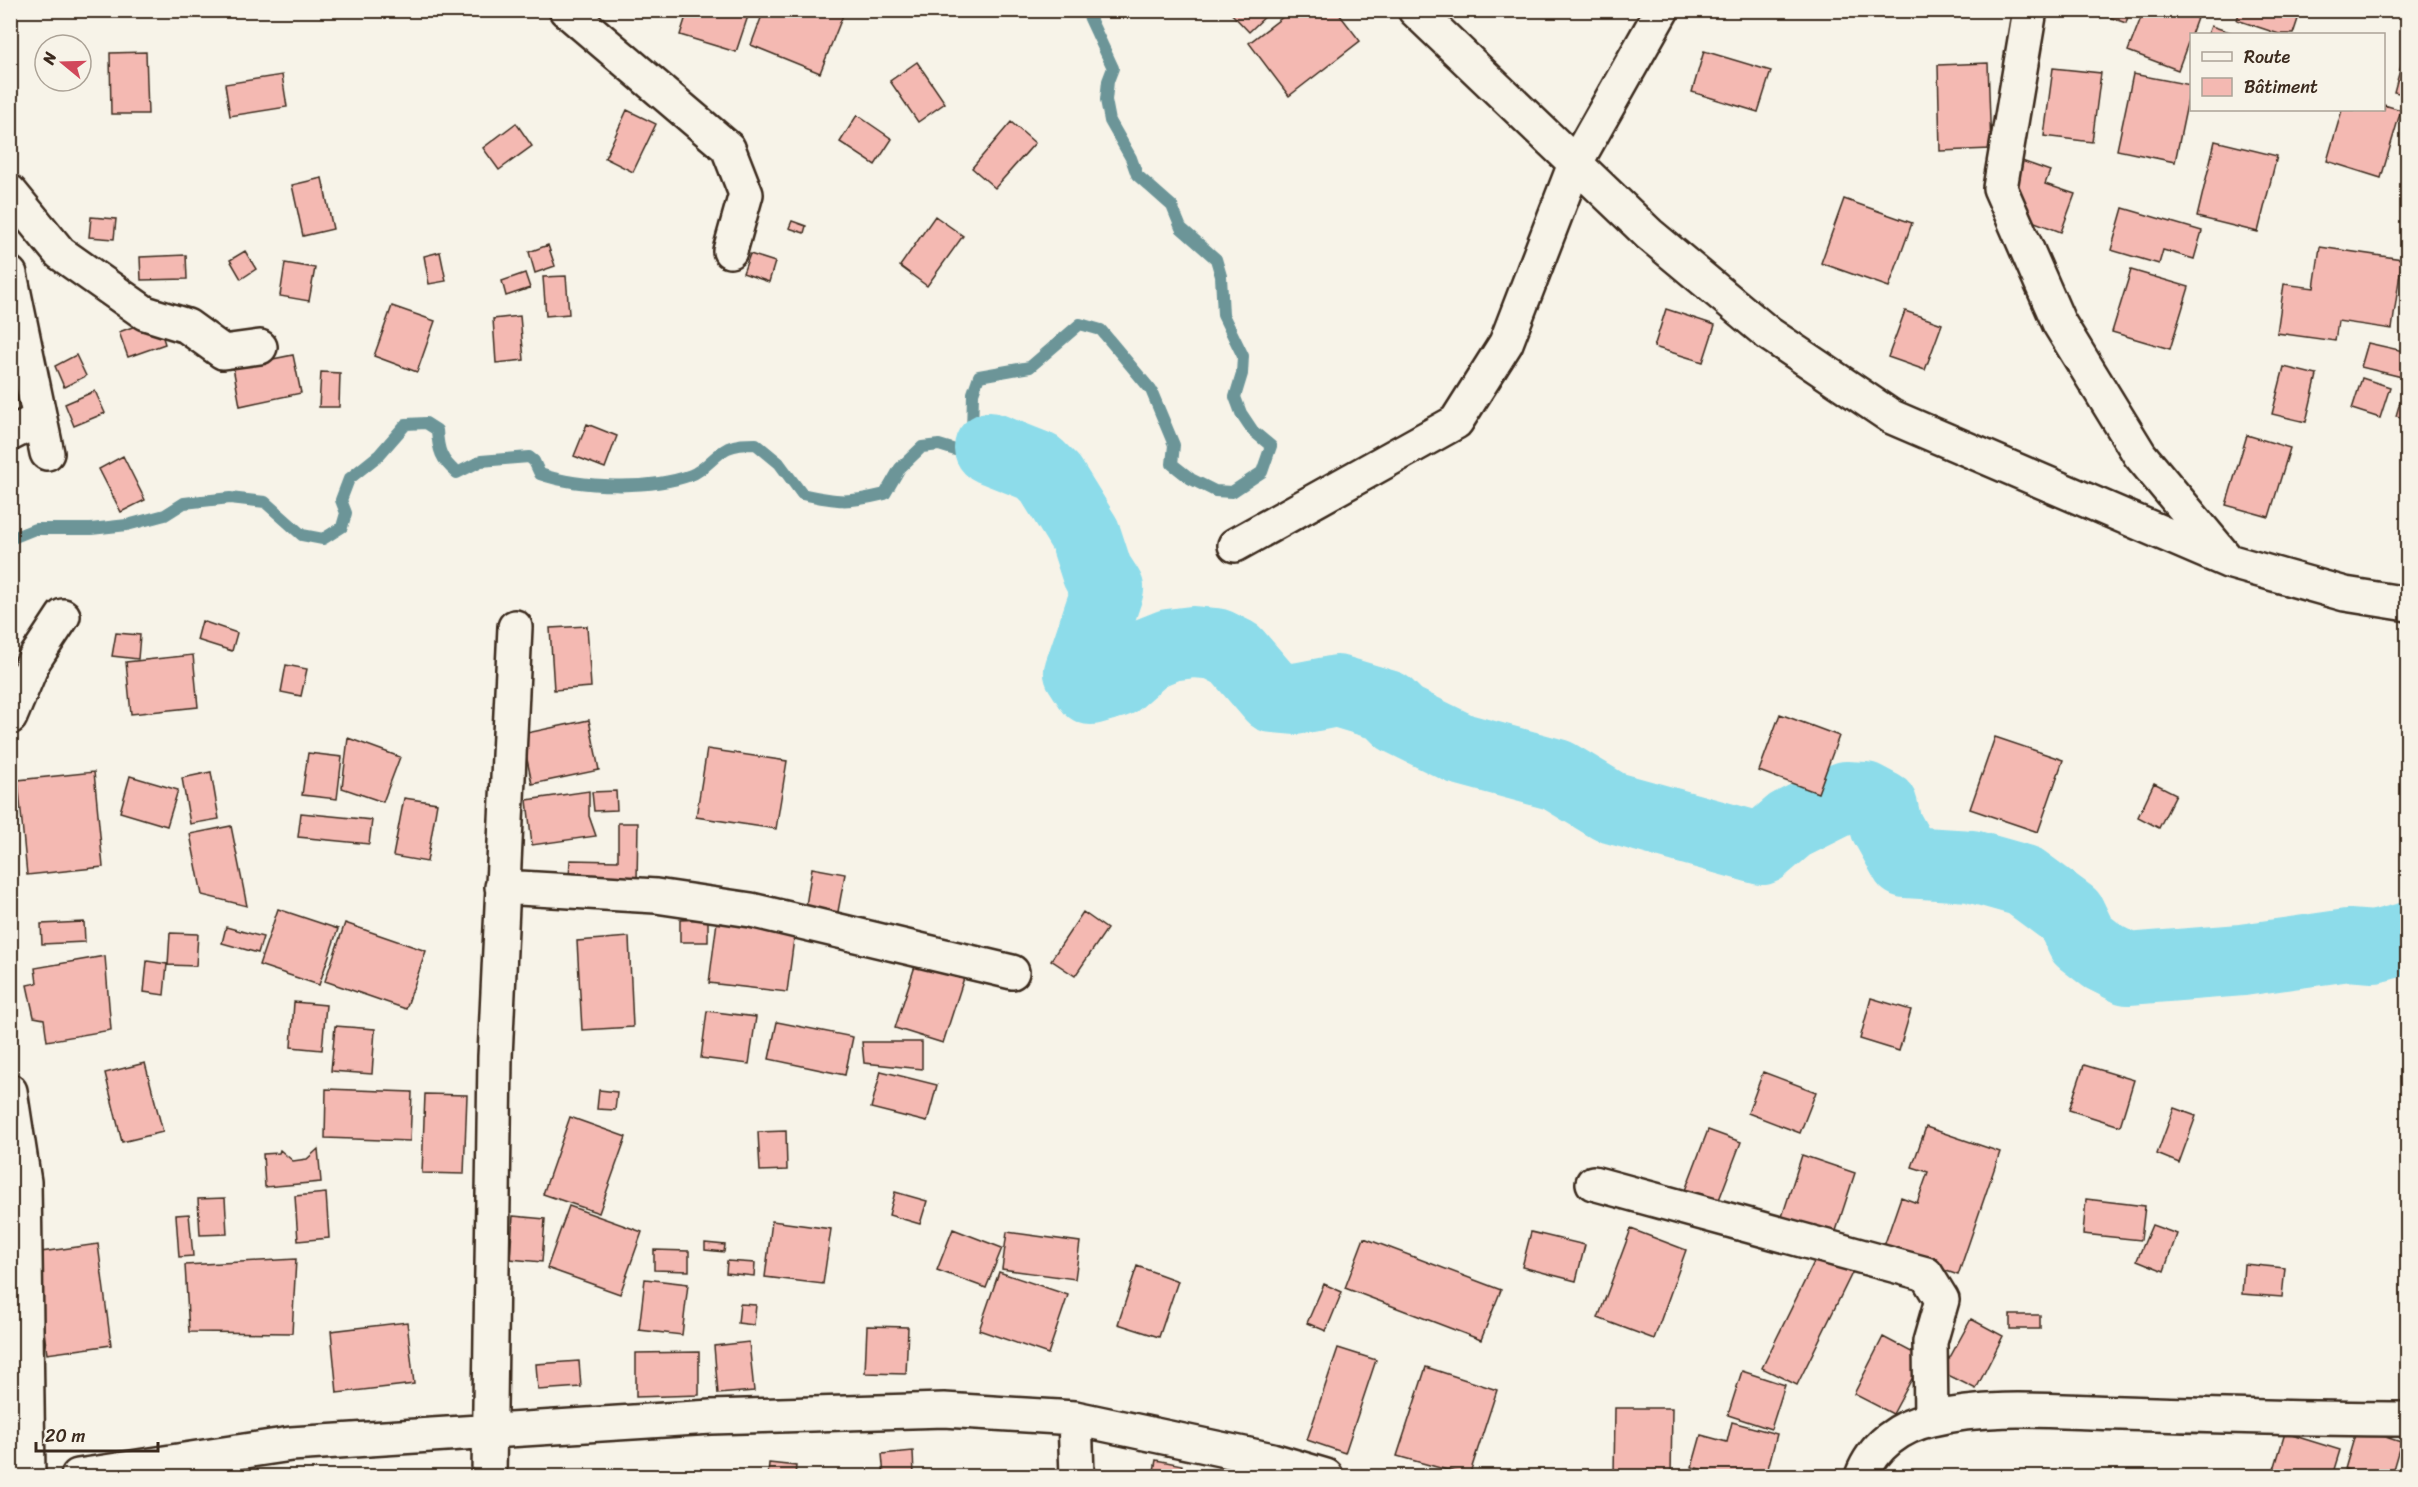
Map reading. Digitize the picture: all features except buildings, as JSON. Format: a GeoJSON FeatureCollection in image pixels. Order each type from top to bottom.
{"type":"FeatureCollection","features":[{"type":"Feature","properties":{"kind":"street"},"geometry":{"type":"LineString","coordinates":[[566,10],[728,148],[746,194],[730,251]]}},
{"type":"Feature","properties":{"kind":"street"},"geometry":{"type":"LineString","coordinates":[[1415,10],[1649,234],[1769,334],[1892,417],[2228,561],[2345,594],[2408,604]]}},
{"type":"Feature","properties":{"kind":"street"},"geometry":{"type":"LineString","coordinates":[[1235,545],[1456,422],[1506,343],[1575,164],[1662,10]]}},
{"type":"Feature","properties":{"kind":"street"},"geometry":{"type":"LineString","coordinates":[[2030,10],[2000,188],[2060,323],[2127,435],[2140,455],[2228,561]]}},
{"type":"Feature","properties":{"kind":"street"},"geometry":{"type":"LineString","coordinates":[[10,192],[60,253],[146,314],[187,326],[223,352],[260,347]]}},
{"type":"Feature","properties":{"kind":"street"},"geometry":{"type":"LineString","coordinates":[[10,274],[47,453]]}},
{"type":"Feature","properties":{"kind":"street"},"geometry":{"type":"LineString","coordinates":[[10,434],[40,419]]}},
{"type":"Feature","properties":{"kind":"street"},"geometry":{"type":"LineString","coordinates":[[10,717],[34,660],[63,616]]}},
{"type":"Feature","properties":{"kind":"street"},"geometry":{"type":"LineString","coordinates":[[489,1476],[495,1057],[515,627]]}},
{"type":"Feature","properties":{"kind":"street"},"geometry":{"type":"LineString","coordinates":[[502,887],[656,896],[751,910],[1012,972]]}},
{"type":"Feature","properties":{"kind":"street"},"geometry":{"type":"LineString","coordinates":[[10,1091],[24,1182],[17,1236],[28,1476]]}},
{"type":"Feature","properties":{"kind":"street"},"geometry":{"type":"LineString","coordinates":[[1593,1183],[1926,1274],[1942,1300],[1930,1342],[1931,1419]]}},
{"type":"Feature","properties":{"kind":"street"},"geometry":{"type":"LineString","coordinates":[[1862,1476],[1865,1467],[1887,1437],[1931,1419],[2002,1409],[2296,1419],[2408,1419]]}},
{"type":"Feature","properties":{"kind":"street"},"geometry":{"type":"LineString","coordinates":[[78,1476],[291,1444],[711,1417],[944,1410],[1075,1418],[1272,1460],[1326,1476]]}},
{"type":"Feature","properties":{"kind":"street"},"geometry":{"type":"LineString","coordinates":[[1075,1418],[1077,1476]]}},
{"type":"Feature","properties":{"kind":"waterway"},"geometry":{"type":"LineString","coordinates":[[990,448],[972,433],[973,393],[979,376],[1030,367],[1080,324],[1101,330],[1151,390],[1174,445],[1172,464],[1191,479],[1215,491],[1232,492],[1262,472],[1271,446],[1253,431],[1241,413],[1235,397],[1242,374],[1243,356],[1223,315],[1221,276],[1216,259],[1181,228],[1172,206],[1137,175],[1131,158],[1110,121],[1106,100],[1108,81],[1113,68],[1086,10]]}},
{"type":"Feature","properties":{"kind":"waterway"},"geometry":{"type":"LineString","coordinates":[[10,539],[35,529],[91,529],[127,525],[165,515],[184,503],[230,498],[265,502],[302,535],[323,539],[342,527],[346,513],[341,500],[349,479],[379,455],[406,424],[426,423],[437,430],[441,454],[447,464],[457,473],[481,461],[529,457],[534,461],[540,474],[556,479],[595,484],[636,485],[675,480],[696,473],[728,448],[756,444],[779,463],[802,494],[843,500],[885,494],[900,468],[922,447],[939,445],[965,453],[990,448]]}},
{"type":"Feature","properties":{"kind":"waterway"},"geometry":{"type":"LineString","coordinates":[[990,448],[1038,467],[1051,480],[1085,535],[1097,572],[1108,589],[1080,672],[1091,689],[1116,682],[1149,653],[1169,645],[1193,642],[1216,644],[1236,654],[1273,697],[1295,699],[1337,691],[1387,706],[1400,719],[1461,749],[1557,775],[1610,807],[1762,849],[1790,825],[1846,797],[1865,798],[1882,807],[1886,826],[1906,862],[1971,866],[2024,881],[2070,915],[2082,940],[2104,957],[2128,969],[2242,960],[2348,945],[2374,947],[2408,938]]}}]}
